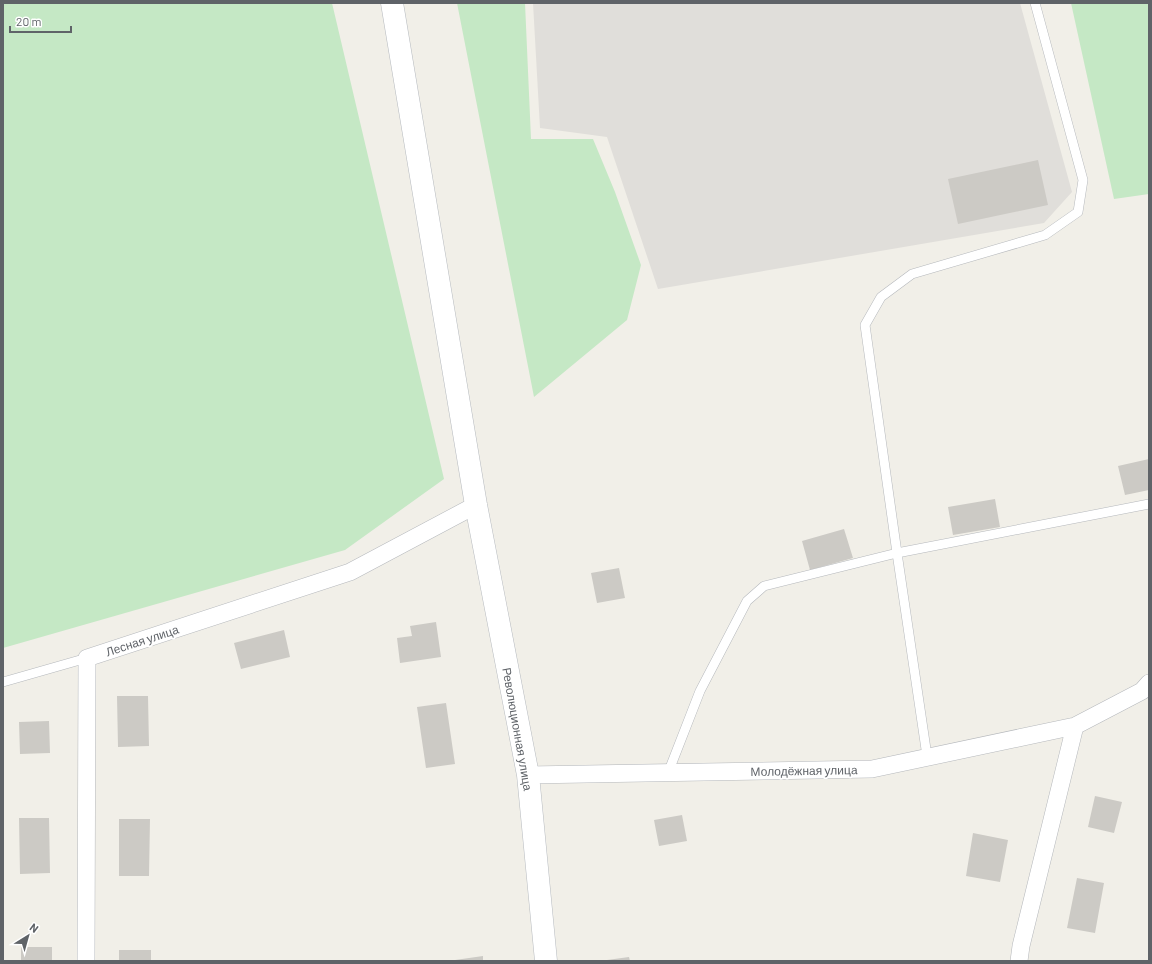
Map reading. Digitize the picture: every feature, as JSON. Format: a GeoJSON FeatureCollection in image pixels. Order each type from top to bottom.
{"type":"FeatureCollection","features":[{"type":"Feature","properties":{"kind":"street","name":"Революционная улица"},"geometry":{"type":"LineString","coordinates":[[392,3],[475,502],[528,775],[546,961]]}},
{"type":"Feature","properties":{"kind":"street","name":"Лесная улица"},"geometry":{"type":"LineString","coordinates":[[87,658],[350,572],[475,502]]}},
{"type":"Feature","properties":{"kind":"street"},"geometry":{"type":"LineString","coordinates":[[86,961],[87,658]]}},
{"type":"Feature","properties":{"kind":"street","name":"Молодёжная улица"},"geometry":{"type":"LineString","coordinates":[[528,775],[872,769],[927,756],[1075,726],[1142,691],[1149,683]]}},
{"type":"Feature","properties":{"kind":"street"},"geometry":{"type":"LineString","coordinates":[[1019,961],[1023,938],[1075,726]]}},
{"type":"Feature","properties":{"kind":"lane"},"geometry":{"type":"LineString","coordinates":[[927,756],[865,325],[881,297],[912,274],[1045,234],[1078,212],[1083,180],[1035,3]]}},
{"type":"Feature","properties":{"kind":"lane"},"geometry":{"type":"LineString","coordinates":[[668,773],[700,690],[747,601],[764,586],[897,553],[1149,504]]}},
{"type":"Feature","properties":{"kind":"lane"},"geometry":{"type":"LineString","coordinates":[[3,682],[87,658]]}},
{"type":"Feature","properties":{"kind":"shaded area"},"geometry":{"type":"Polygon","coordinates":[[[533,3],[1020,3],[1072,192],[1044,223],[658,289],[607,137],[540,128],[533,3]]]}},
{"type":"Feature","properties":{"kind":"green space"},"geometry":{"type":"Polygon","coordinates":[[[3,3],[332,3],[444,479],[345,550],[3,648],[3,3]]]}},
{"type":"Feature","properties":{"kind":"green space"},"geometry":{"type":"Polygon","coordinates":[[[457,3],[525,3],[531,139],[593,139],[615,192],[641,265],[627,320],[534,397],[457,3]]]}},
{"type":"Feature","properties":{"kind":"green space"},"geometry":{"type":"Polygon","coordinates":[[[1071,3],[1149,3],[1149,194],[1114,199],[1071,3]]]}},
{"type":"Feature","properties":{"kind":"building"},"geometry":{"type":"Polygon","coordinates":[[[1038,160],[1048,205],[958,224],[948,179],[1038,160]]]}},
{"type":"Feature","properties":{"kind":"building"},"geometry":{"type":"Polygon","coordinates":[[[1149,459],[1149,490],[1125,495],[1118,466],[1149,459]]]}},
{"type":"Feature","properties":{"kind":"building"},"geometry":{"type":"Polygon","coordinates":[[[995,499],[1000,527],[953,535],[948,507],[995,499]]]}},
{"type":"Feature","properties":{"kind":"building"},"geometry":{"type":"Polygon","coordinates":[[[844,529],[853,558],[810,570],[802,541],[844,529]]]}},
{"type":"Feature","properties":{"kind":"building"},"geometry":{"type":"Polygon","coordinates":[[[619,568],[625,598],[597,603],[591,573],[619,568]]]}},
{"type":"Feature","properties":{"kind":"building"},"geometry":{"type":"Polygon","coordinates":[[[436,622],[441,657],[400,663],[397,638],[412,636],[410,626],[436,622]]]}},
{"type":"Feature","properties":{"kind":"building"},"geometry":{"type":"Polygon","coordinates":[[[284,630],[290,657],[241,669],[234,643],[284,630]]]}},
{"type":"Feature","properties":{"kind":"building"},"geometry":{"type":"Polygon","coordinates":[[[117,696],[148,696],[149,746],[118,747],[117,696]]]}},
{"type":"Feature","properties":{"kind":"building"},"geometry":{"type":"Polygon","coordinates":[[[446,703],[455,764],[426,768],[417,707],[446,703]]]}},
{"type":"Feature","properties":{"kind":"building"},"geometry":{"type":"Polygon","coordinates":[[[49,721],[50,753],[20,754],[19,722],[49,721]]]}},
{"type":"Feature","properties":{"kind":"building"},"geometry":{"type":"Polygon","coordinates":[[[1095,796],[1122,802],[1114,833],[1088,827],[1095,796]]]}},
{"type":"Feature","properties":{"kind":"building"},"geometry":{"type":"Polygon","coordinates":[[[682,815],[687,841],[659,846],[654,820],[682,815]]]}},
{"type":"Feature","properties":{"kind":"building"},"geometry":{"type":"Polygon","coordinates":[[[19,818],[49,818],[50,873],[20,874],[19,818]]]}},
{"type":"Feature","properties":{"kind":"building"},"geometry":{"type":"Polygon","coordinates":[[[119,819],[150,819],[149,876],[119,876],[119,819]]]}},
{"type":"Feature","properties":{"kind":"building"},"geometry":{"type":"Polygon","coordinates":[[[973,833],[1008,840],[1000,882],[966,876],[973,833]]]}},
{"type":"Feature","properties":{"kind":"building"},"geometry":{"type":"Polygon","coordinates":[[[1077,878],[1104,883],[1095,933],[1067,928],[1077,878]]]}},
{"type":"Feature","properties":{"kind":"building"},"geometry":{"type":"Polygon","coordinates":[[[21,947],[52,947],[52,961],[21,961],[21,947]]]}},
{"type":"Feature","properties":{"kind":"building"},"geometry":{"type":"Polygon","coordinates":[[[119,950],[151,950],[151,961],[119,961],[119,950]]]}},
{"type":"Feature","properties":{"kind":"building"},"geometry":{"type":"Polygon","coordinates":[[[483,956],[483,961],[455,961],[455,960],[483,956]]]}},
{"type":"Feature","properties":{"kind":"building"},"geometry":{"type":"Polygon","coordinates":[[[629,957],[630,961],[607,961],[607,960],[629,957]]]}}]}
